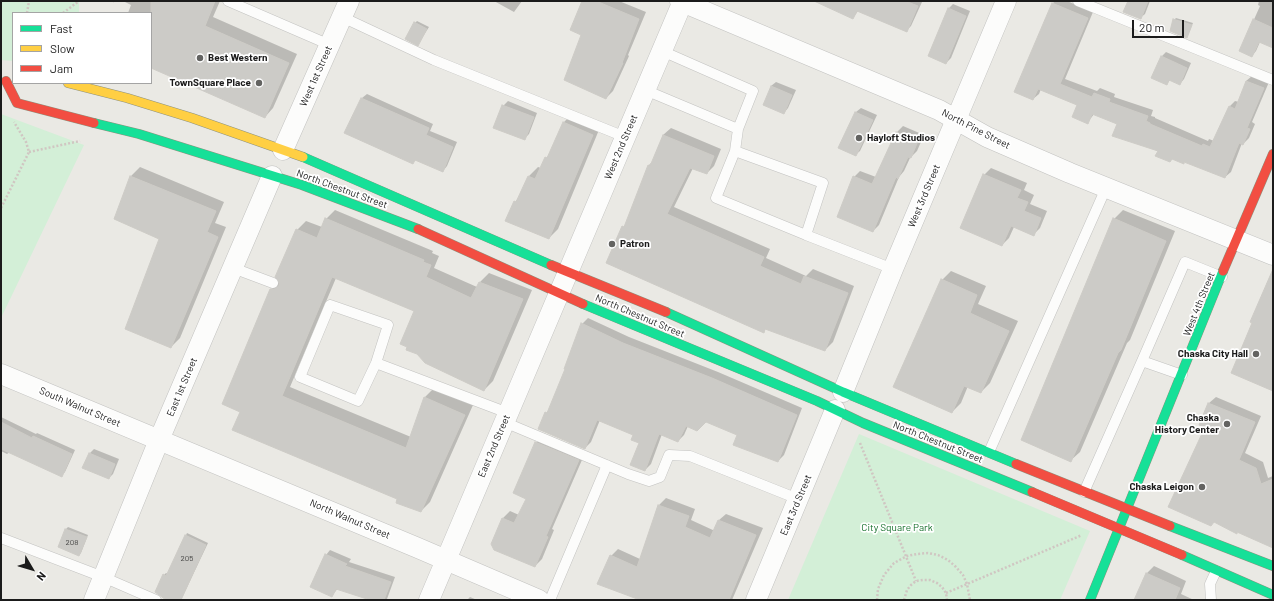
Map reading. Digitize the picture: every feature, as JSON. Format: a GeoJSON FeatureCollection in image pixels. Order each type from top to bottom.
{"type":"FeatureCollection","features":[{"type":"Feature","properties":{"kind":"main road","name":"North Chestnut Street"},"geometry":{"type":"LineString","coordinates":[[7,79],[17,103],[139,134],[302,185],[416,228],[585,305],[1120,529],[1273,595]]}},
{"type":"Feature","properties":{"kind":"main road","name":"North Chestnut Street"},"geometry":{"type":"LineString","coordinates":[[72,84],[142,102],[312,160],[568,271],[674,315],[843,392],[1127,510],[1273,566]]}},
{"type":"Feature","properties":{"kind":"main road","name":"West 4th Street"},"geometry":{"type":"LineString","coordinates":[[1090,600],[1236,240],[1273,154]]}},
{"type":"Feature","properties":{"kind":"street","name":"North Pine Street"},"geometry":{"type":"LineString","coordinates":[[682,1],[939,110],[987,137],[1070,173],[1273,254]]}},
{"type":"Feature","properties":{"kind":"street","name":"West 2nd Street"},"geometry":{"type":"LineString","coordinates":[[559,292],[682,1]]}},
{"type":"Feature","properties":{"kind":"street","name":"West 3rd Street"},"geometry":{"type":"LineString","coordinates":[[843,392],[893,268],[1006,1]]}},
{"type":"Feature","properties":{"kind":"street","name":"West 1st Street"},"geometry":{"type":"LineString","coordinates":[[283,150],[345,9]]}},
{"type":"Feature","properties":{"kind":"street","name":"East 1st Street"},"geometry":{"type":"LineString","coordinates":[[94,600],[159,440],[272,176]]}},
{"type":"Feature","properties":{"kind":"street","name":"East 2nd Street"},"geometry":{"type":"LineString","coordinates":[[429,600],[559,292]]}},
{"type":"Feature","properties":{"kind":"street","name":"South Walnut Street"},"geometry":{"type":"LineString","coordinates":[[1,374],[159,440]]}},
{"type":"Feature","properties":{"kind":"street","name":"East 3rd Street"},"geometry":{"type":"LineString","coordinates":[[756,600],[835,410]]}},
{"type":"Feature","properties":{"kind":"street","name":"North Walnut Street"},"geometry":{"type":"LineString","coordinates":[[159,440],[540,600]]}},
{"type":"Feature","properties":{"kind":"lane"},"geometry":{"type":"LineString","coordinates":[[228,1],[330,45]]}},
{"type":"Feature","properties":{"kind":"lane"},"geometry":{"type":"LineString","coordinates":[[1078,1],[1273,80]]}},
{"type":"Feature","properties":{"kind":"lane"},"geometry":{"type":"LineString","coordinates":[[345,9],[434,60],[625,137]]}},
{"type":"Feature","properties":{"kind":"lane"},"geometry":{"type":"LineString","coordinates":[[662,50],[753,91],[738,129],[735,151],[716,198],[806,235],[893,268]]}},
{"type":"Feature","properties":{"kind":"lane"},"geometry":{"type":"LineString","coordinates":[[645,90],[738,129]]}},
{"type":"Feature","properties":{"kind":"lane"},"geometry":{"type":"LineString","coordinates":[[735,151],[823,183],[806,235]]}},
{"type":"Feature","properties":{"kind":"lane"},"geometry":{"type":"LineString","coordinates":[[989,452],[1106,188]]}},
{"type":"Feature","properties":{"kind":"lane"},"geometry":{"type":"LineString","coordinates":[[1084,492],[1185,262],[1222,277]]}},
{"type":"Feature","properties":{"kind":"lane"},"geometry":{"type":"LineString","coordinates":[[233,268],[273,283]]}},
{"type":"Feature","properties":{"kind":"lane"},"geometry":{"type":"LineString","coordinates":[[325,303],[388,325],[376,363],[358,401],[300,377],[325,303]]}},
{"type":"Feature","properties":{"kind":"lane"},"geometry":{"type":"LineString","coordinates":[[1142,361],[1182,375]]}},
{"type":"Feature","properties":{"kind":"lane"},"geometry":{"type":"LineString","coordinates":[[376,363],[506,417],[607,465],[649,481],[660,477],[669,455],[690,456],[798,499]]}},
{"type":"Feature","properties":{"kind":"lane"},"geometry":{"type":"LineString","coordinates":[[550,600],[607,465]]}},
{"type":"Feature","properties":{"kind":"lane"},"geometry":{"type":"LineString","coordinates":[[1,538],[103,577],[156,600]]}},
{"type":"Feature","properties":{"kind":"lane"},"geometry":{"type":"LineString","coordinates":[[1211,600],[1210,584],[1216,571]]}},
{"type":"Feature","properties":{"kind":"path"},"geometry":{"type":"LineString","coordinates":[[27,12],[29,1]]}},
{"type":"Feature","properties":{"kind":"path"},"geometry":{"type":"LineString","coordinates":[[64,12],[79,1]]}},
{"type":"Feature","properties":{"kind":"path"},"geometry":{"type":"LineString","coordinates":[[1,208],[29,152],[21,131],[15,122],[10,119]]}},
{"type":"Feature","properties":{"kind":"path"},"geometry":{"type":"LineString","coordinates":[[29,152],[80,141]]}},
{"type":"Feature","properties":{"kind":"path"},"geometry":{"type":"LineString","coordinates":[[859,440],[916,581]]}},
{"type":"Feature","properties":{"kind":"path"},"geometry":{"type":"LineString","coordinates":[[946,593],[1085,534]]}},
{"type":"Feature","properties":{"kind":"path"},"geometry":{"type":"LineString","coordinates":[[877,600],[878,588],[884,575],[894,564],[907,556],[928,553],[948,560],[956,567],[963,575],[967,584],[970,600]]}},
{"type":"Feature","properties":{"kind":"path"},"geometry":{"type":"LineString","coordinates":[[904,600],[907,590],[916,581],[923,580],[937,582],[946,593],[947,600]]}},
{"type":"Feature","properties":{"kind":"green space"},"geometry":{"type":"Polygon","coordinates":[[[1,1],[79,1],[79,12],[12,12],[12,61],[1,60],[1,1]]]}},
{"type":"Feature","properties":{"kind":"green space"},"geometry":{"type":"Polygon","coordinates":[[[1,114],[84,145],[1,318],[1,114]]]}},
{"type":"Feature","properties":{"kind":"green space","name":"City Square Park"},"geometry":{"type":"Polygon","coordinates":[[[859,434],[1090,531],[1060,600],[788,600],[859,434]]]}},
{"type":"Feature","properties":{"kind":"building","name":"Best Western"},"geometry":{"type":"Polygon","coordinates":[[[151,1],[215,1],[205,26],[289,63],[265,118],[152,68],[151,1]]]}},
{"type":"Feature","properties":{"kind":"building"},"geometry":{"type":"Polygon","coordinates":[[[582,1],[596,1],[639,19],[623,63],[606,99],[564,80],[581,35],[570,30],[582,1]]]}},
{"type":"Feature","properties":{"kind":"building"},"geometry":{"type":"Polygon","coordinates":[[[814,1],[905,1],[918,6],[907,32],[857,11],[853,19],[814,1]]]}},
{"type":"Feature","properties":{"kind":"building"},"geometry":{"type":"Polygon","coordinates":[[[1128,1],[1148,1],[1141,19],[1123,12],[1128,1]]]}},
{"type":"Feature","properties":{"kind":"building"},"geometry":{"type":"Polygon","coordinates":[[[1052,3],[1088,18],[1060,84],[1092,97],[1094,93],[1110,99],[1109,102],[1148,116],[1146,121],[1150,124],[1202,146],[1203,144],[1210,147],[1229,106],[1235,109],[1246,81],[1264,88],[1247,128],[1250,129],[1243,145],[1239,143],[1225,178],[1184,162],[1184,164],[1172,159],[1170,162],[1155,156],[1158,151],[1112,136],[1117,124],[1092,114],[1088,124],[1072,117],[1077,105],[1038,89],[1033,100],[1014,92],[1052,3]]]}},
{"type":"Feature","properties":{"kind":"building"},"geometry":{"type":"Polygon","coordinates":[[[948,8],[966,16],[946,64],[928,56],[948,8]]]}},
{"type":"Feature","properties":{"kind":"building"},"geometry":{"type":"Polygon","coordinates":[[[1173,19],[1192,25],[1187,38],[1170,31],[1173,19]]]}},
{"type":"Feature","properties":{"kind":"building"},"geometry":{"type":"Polygon","coordinates":[[[1253,19],[1273,28],[1273,48],[1259,42],[1252,57],[1239,51],[1253,19]]]}},
{"type":"Feature","properties":{"kind":"building"},"geometry":{"type":"Polygon","coordinates":[[[414,22],[427,29],[418,46],[405,39],[414,22]]]}},
{"type":"Feature","properties":{"kind":"building"},"geometry":{"type":"Polygon","coordinates":[[[1161,56],[1187,68],[1180,85],[1169,80],[1167,85],[1151,78],[1161,56]]]}},
{"type":"Feature","properties":{"kind":"building"},"geometry":{"type":"Polygon","coordinates":[[[771,86],[792,95],[784,114],[763,105],[771,86]]]}},
{"type":"Feature","properties":{"kind":"building"},"geometry":{"type":"Polygon","coordinates":[[[361,98],[429,128],[426,135],[453,147],[443,172],[415,160],[413,164],[344,133],[361,98]]]}},
{"type":"Feature","properties":{"kind":"building"},"geometry":{"type":"Polygon","coordinates":[[[502,105],[534,117],[525,140],[493,128],[502,105]]]}},
{"type":"Feature","properties":{"kind":"building"},"geometry":{"type":"Polygon","coordinates":[[[855,112],[873,120],[856,156],[838,148],[855,112]]]}},
{"type":"Feature","properties":{"kind":"building"},"geometry":{"type":"Polygon","coordinates":[[[563,122],[593,135],[549,239],[505,221],[528,176],[535,179],[545,157],[547,158],[563,122]]]}},
{"type":"Feature","properties":{"kind":"building"},"geometry":{"type":"Polygon","coordinates":[[[896,132],[918,141],[911,158],[908,157],[898,179],[896,177],[873,232],[837,217],[853,176],[872,184],[896,132]]]}},
{"type":"Feature","properties":{"kind":"building"},"geometry":{"type":"Polygon","coordinates":[[[663,135],[714,156],[707,174],[690,168],[667,214],[764,257],[760,266],[801,284],[804,276],[848,293],[825,351],[765,329],[764,333],[606,263],[622,226],[624,227],[648,165],[650,166],[663,135]]]}},
{"type":"Feature","properties":{"kind":"building"},"geometry":{"type":"Polygon","coordinates":[[[983,174],[1021,190],[1017,198],[1028,202],[1024,211],[1041,218],[1034,236],[1011,226],[1002,246],[960,228],[983,174]]]}},
{"type":"Feature","properties":{"kind":"building"},"geometry":{"type":"Polygon","coordinates":[[[130,176],[216,211],[207,232],[218,237],[171,348],[125,329],[159,239],[114,219],[130,176]]]}},
{"type":"Feature","properties":{"kind":"building"},"geometry":{"type":"Polygon","coordinates":[[[325,218],[424,260],[423,262],[431,265],[426,277],[471,298],[479,282],[523,299],[484,391],[425,363],[417,354],[406,350],[407,347],[400,344],[414,311],[332,277],[282,396],[406,448],[424,397],[465,415],[421,512],[396,503],[397,499],[232,430],[240,412],[222,404],[270,289],[274,289],[279,286],[279,282],[275,277],[296,229],[317,238],[325,218]]]}},
{"type":"Feature","properties":{"kind":"building"},"geometry":{"type":"Polygon","coordinates":[[[1113,218],[1166,241],[1121,350],[1118,353],[1071,462],[1021,440],[1113,218]]]}},
{"type":"Feature","properties":{"kind":"building","name":"Chaska City Hall"},"geometry":{"type":"Polygon","coordinates":[[[1273,269],[1273,391],[1231,373],[1252,323],[1250,322],[1273,269]]]}},
{"type":"Feature","properties":{"kind":"building"},"geometry":{"type":"Polygon","coordinates":[[[941,279],[977,295],[970,313],[1009,331],[981,393],[964,386],[952,413],[893,387],[941,279]]]}},
{"type":"Feature","properties":{"kind":"building"},"geometry":{"type":"Polygon","coordinates":[[[581,323],[623,343],[712,378],[797,415],[778,462],[733,445],[737,435],[706,422],[697,431],[686,426],[678,442],[659,434],[645,471],[630,465],[639,443],[631,440],[633,435],[597,420],[585,449],[538,429],[545,412],[547,413],[565,369],[581,323]]]}},
{"type":"Feature","properties":{"kind":"building"},"geometry":{"type":"Polygon","coordinates":[[[1208,403],[1255,422],[1239,460],[1256,468],[1261,484],[1273,479],[1273,548],[1237,532],[1237,534],[1214,522],[1211,526],[1168,507],[1205,427],[1199,425],[1208,403]]]}},
{"type":"Feature","properties":{"kind":"building"},"geometry":{"type":"Polygon","coordinates":[[[1,422],[32,438],[33,436],[72,454],[62,477],[1,449],[1,422]]]}},
{"type":"Feature","properties":{"kind":"building"},"geometry":{"type":"Polygon","coordinates":[[[535,442],[579,460],[546,536],[548,537],[535,567],[494,550],[491,544],[502,518],[514,523],[526,499],[513,493],[535,442]]]}},
{"type":"Feature","properties":{"kind":"building"},"geometry":{"type":"Polygon","coordinates":[[[89,453],[115,464],[109,479],[82,468],[89,453]]]}},
{"type":"Feature","properties":{"kind":"building"},"geometry":{"type":"Polygon","coordinates":[[[658,505],[689,516],[685,527],[710,538],[718,520],[756,535],[729,600],[640,600],[597,584],[610,555],[637,567],[658,505]]]}},
{"type":"Feature","properties":{"kind":"building"},"geometry":{"type":"Polygon","coordinates":[[[65,529],[87,537],[79,556],[58,547],[65,529]]]}},
{"type":"Feature","properties":{"kind":"building"},"geometry":{"type":"Polygon","coordinates":[[[185,535],[206,545],[181,600],[166,600],[155,592],[163,574],[166,576],[185,535]]]}},
{"type":"Feature","properties":{"kind":"building"},"geometry":{"type":"Polygon","coordinates":[[[325,554],[347,564],[345,566],[391,582],[384,600],[370,600],[336,589],[332,597],[310,587],[325,554]]]}},
{"type":"Feature","properties":{"kind":"building"},"geometry":{"type":"Polygon","coordinates":[[[1146,573],[1180,588],[1175,600],[1134,600],[1146,573]]]}},
{"type":"Feature","properties":{"kind":"traffic: fast"},"geometry":{"type":"LineString","coordinates":[[94,123],[139,134],[302,185],[418,229]]}},
{"type":"Feature","properties":{"kind":"traffic: fast"},"geometry":{"type":"LineString","coordinates":[[303,157],[551,265]]}},
{"type":"Feature","properties":{"kind":"traffic: fast"},"geometry":{"type":"LineString","coordinates":[[1090,600],[1223,271]]}},
{"type":"Feature","properties":{"kind":"traffic: fast"},"geometry":{"type":"LineString","coordinates":[[583,304],[817,401],[863,423],[1032,492]]}},
{"type":"Feature","properties":{"kind":"traffic: fast"},"geometry":{"type":"LineString","coordinates":[[666,312],[843,392],[1016,464]]}},
{"type":"Feature","properties":{"kind":"traffic: fast"},"geometry":{"type":"LineString","coordinates":[[1170,526],[1273,566]]}},
{"type":"Feature","properties":{"kind":"traffic: fast"},"geometry":{"type":"LineString","coordinates":[[1182,555],[1273,595]]}},
{"type":"Feature","properties":{"kind":"traffic: slow"},"geometry":{"type":"LineString","coordinates":[[72,84],[127,98],[192,118],[303,157]]}},
{"type":"Feature","properties":{"kind":"traffic: jam"},"geometry":{"type":"LineString","coordinates":[[6,81],[17,103],[94,123]]}},
{"type":"Feature","properties":{"kind":"traffic: jam"},"geometry":{"type":"LineString","coordinates":[[1223,271],[1273,154]]}},
{"type":"Feature","properties":{"kind":"traffic: jam"},"geometry":{"type":"LineString","coordinates":[[418,229],[583,304]]}},
{"type":"Feature","properties":{"kind":"traffic: jam"},"geometry":{"type":"LineString","coordinates":[[551,265],[666,312]]}},
{"type":"Feature","properties":{"kind":"traffic: jam"},"geometry":{"type":"LineString","coordinates":[[1016,464],[1170,526]]}},
{"type":"Feature","properties":{"kind":"traffic: jam"},"geometry":{"type":"LineString","coordinates":[[1032,492],[1182,555]]}},
{"type":"Feature","properties":{"kind":"place","name":"Best Western"},"geometry":{"type":"Point","coordinates":[200,58]}},
{"type":"Feature","properties":{"kind":"place","name":"TownSquare Place"},"geometry":{"type":"Point","coordinates":[259,83]}},
{"type":"Feature","properties":{"kind":"place","name":"Hayloft Studios"},"geometry":{"type":"Point","coordinates":[859,138]}},
{"type":"Feature","properties":{"kind":"place","name":"Patron"},"geometry":{"type":"Point","coordinates":[612,244]}},
{"type":"Feature","properties":{"kind":"place","name":"Chaska City Hall"},"geometry":{"type":"Point","coordinates":[1256,354]}},
{"type":"Feature","properties":{"kind":"place","name":"Chaska History Center"},"geometry":{"type":"Point","coordinates":[1227,424]}},
{"type":"Feature","properties":{"kind":"place","name":"Chaska Leigon"},"geometry":{"type":"Point","coordinates":[1202,487]}}]}
